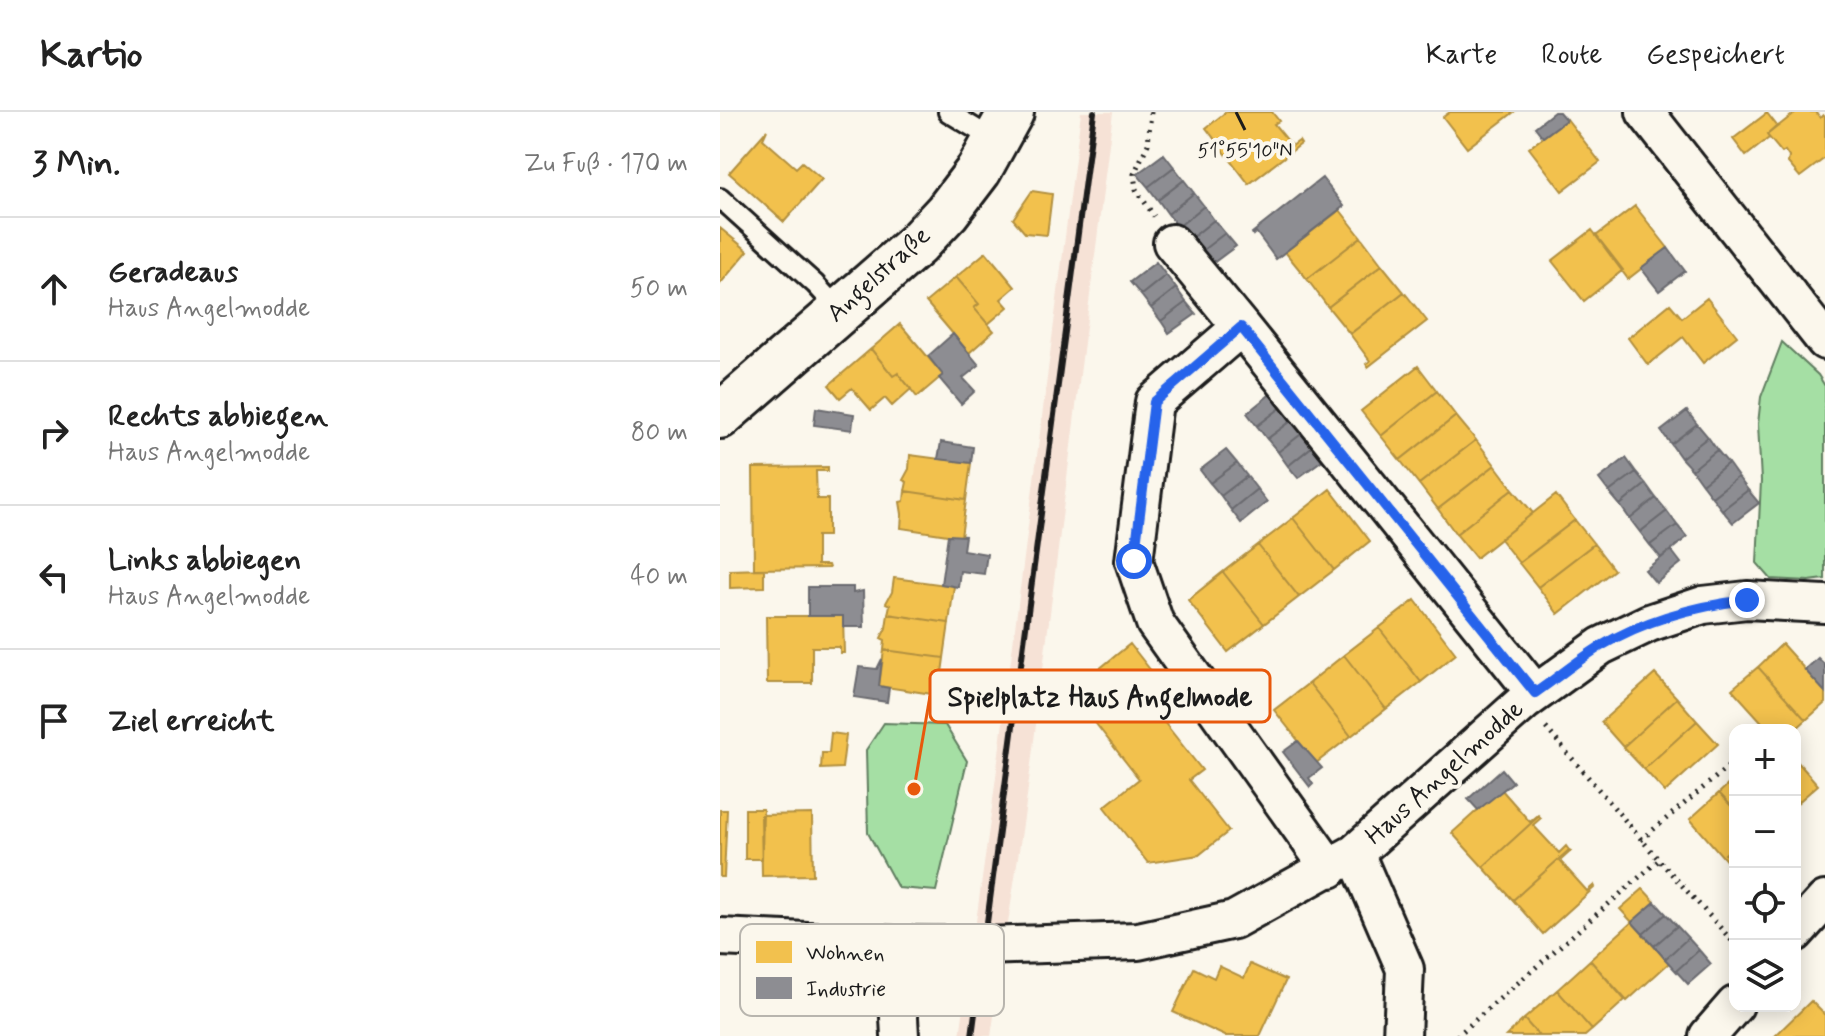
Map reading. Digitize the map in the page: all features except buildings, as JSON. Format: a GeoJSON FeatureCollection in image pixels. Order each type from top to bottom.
{"type":"FeatureCollection","features":[{"type":"Feature","properties":{"kind":"street"},"geometry":{"type":"LineString","coordinates":[[1645,112],[1825,341]]}},
{"type":"Feature","properties":{"kind":"street","name":"Angelstraße"},"geometry":{"type":"LineString","coordinates":[[720,416],[916,245],[947,212],[979,170],[1004,127]]}},
{"type":"Feature","properties":{"kind":"street","name":"Haus Angelmodde"},"geometry":{"type":"LineString","coordinates":[[1172,243],[1241,327],[1529,698]]}},
{"type":"Feature","properties":{"kind":"street","name":"Haus Angelmodde"},"geometry":{"type":"LineString","coordinates":[[1241,327],[1154,402],[1134,561],[1155,623],[1342,861],[1405,969],[1402,1036]]}},
{"type":"Feature","properties":{"kind":"street","name":"Haus Angelmodde"},"geometry":{"type":"LineString","coordinates":[[1004,945],[1138,941],[1234,920],[1342,861],[1529,698],[1601,646],[1649,623],[1703,605],[1747,600],[1825,604]]}},
{"type":"Feature","properties":{"kind":"street"},"geometry":{"type":"LineString","coordinates":[[1801,926],[1825,900]]}},
{"type":"Feature","properties":{"kind":"street","name":"Haus Angelmodde"},"geometry":{"type":"LineString","coordinates":[[720,937],[740,938]]}},
{"type":"Feature","properties":{"kind":"street"},"geometry":{"type":"LineString","coordinates":[[1708,1036],[1729,1012]]}},
{"type":"Feature","properties":{"kind":"street"},"geometry":{"type":"LineString","coordinates":[[899,1016],[900,1036]]}},
{"type":"Feature","properties":{"kind":"lane"},"geometry":{"type":"LineString","coordinates":[[948,112],[1004,127]]}},
{"type":"Feature","properties":{"kind":"lane"},"geometry":{"type":"LineString","coordinates":[[720,198],[815,284],[840,311]]}},
{"type":"Feature","properties":{"kind":"path"},"geometry":{"type":"LineString","coordinates":[[1151,112],[1148,144],[1134,174],[1136,189],[1172,243]]}},
{"type":"Feature","properties":{"kind":"path"},"geometry":{"type":"LineString","coordinates":[[1529,698],[1641,840],[1731,940]]}},
{"type":"Feature","properties":{"kind":"path"},"geometry":{"type":"LineString","coordinates":[[1641,840],[1729,766]]}},
{"type":"Feature","properties":{"kind":"path"},"geometry":{"type":"LineString","coordinates":[[1457,1036],[1659,860]]}},
{"type":"Feature","properties":{"kind":"shaded area"},"geometry":{"type":"Polygon","coordinates":[[[1081,112],[1113,112],[1026,804],[1004,950],[1004,924],[976,924],[1081,112]]]}},
{"type":"Feature","properties":{"kind":"shaded area"},"geometry":{"type":"Polygon","coordinates":[[[963,1016],[994,1016],[991,1036],[960,1036],[963,1016]]]}},
{"type":"Feature","properties":{"kind":"green space"},"geometry":{"type":"Polygon","coordinates":[[[1782,342],[1818,375],[1825,386],[1825,579],[1771,579],[1757,563],[1761,397],[1782,342]]]}},
{"type":"Feature","properties":{"kind":"green space"},"geometry":{"type":"Polygon","coordinates":[[[884,723],[945,725],[967,761],[936,891],[898,888],[868,833],[866,750],[884,723]]]}},
{"type":"Feature","properties":{"kind":"railway"},"geometry":{"type":"LineString","coordinates":[[987,924],[1094,112]]}},
{"type":"Feature","properties":{"kind":"railway"},"geometry":{"type":"LineString","coordinates":[[972,1036],[975,1016]]}},
{"type":"Feature","properties":{"kind":"place","name":"Spielplatz Haus Angelmode"},"geometry":{"type":"Point","coordinates":[914,789]}},
{"type":"Feature","properties":{"kind":"route"},"geometry":{"type":"LineString","coordinates":[[1134,561],[1154,402],[1241,327],[1535,693],[1601,646],[1649,623],[1703,605],[1747,600]]}}]}
